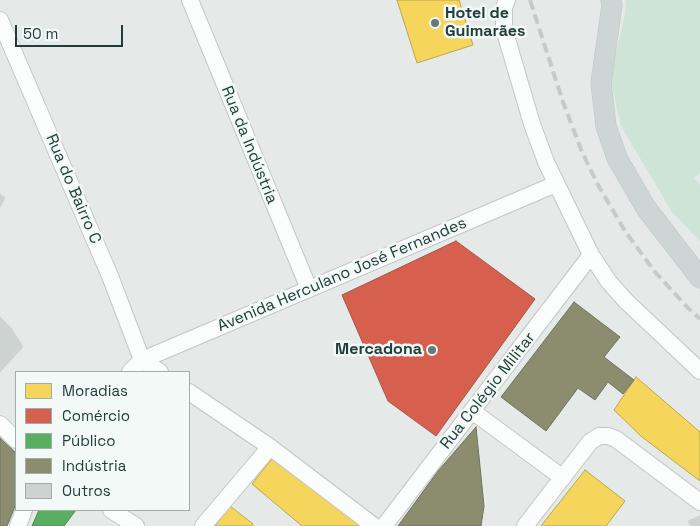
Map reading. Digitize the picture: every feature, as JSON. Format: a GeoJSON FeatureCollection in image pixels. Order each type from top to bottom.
{"type":"FeatureCollection","features":[{"type":"Feature","properties":{"kind":"main road"},"geometry":{"type":"LineString","coordinates":[[611,0],[612,5],[601,83],[606,126],[618,158],[646,208],[700,278]]}},
{"type":"Feature","properties":{"kind":"street","name":"Rua da Indústria"},"geometry":{"type":"LineString","coordinates":[[190,0],[309,289]]}},
{"type":"Feature","properties":{"kind":"street"},"geometry":{"type":"LineString","coordinates":[[507,0],[504,8],[504,29],[532,124],[546,162],[591,255],[609,282],[626,301],[700,371]]}},
{"type":"Feature","properties":{"kind":"street","name":"Rua do Bairro C"},"geometry":{"type":"LineString","coordinates":[[0,20],[110,276],[142,360]]}},
{"type":"Feature","properties":{"kind":"street","name":"Avenida Herculano José Fernandes"},"geometry":{"type":"LineString","coordinates":[[131,371],[142,360],[556,184]]}},
{"type":"Feature","properties":{"kind":"street","name":"Rua Colégio Militar"},"geometry":{"type":"LineString","coordinates":[[384,526],[591,255]]}},
{"type":"Feature","properties":{"kind":"street"},"geometry":{"type":"LineString","coordinates":[[142,360],[158,371]]}},
{"type":"Feature","properties":{"kind":"street"},"geometry":{"type":"LineString","coordinates":[[190,393],[270,447],[374,526]]}},
{"type":"Feature","properties":{"kind":"street"},"geometry":{"type":"LineString","coordinates":[[472,411],[562,478]]}},
{"type":"Feature","properties":{"kind":"street"},"geometry":{"type":"LineString","coordinates":[[0,424],[15,439]]}},
{"type":"Feature","properties":{"kind":"street"},"geometry":{"type":"LineString","coordinates":[[525,526],[590,442],[599,436],[608,436],[616,439],[700,502]]}},
{"type":"Feature","properties":{"kind":"street"},"geometry":{"type":"LineString","coordinates":[[203,526],[270,447]]}},
{"type":"Feature","properties":{"kind":"street"},"geometry":{"type":"LineString","coordinates":[[18,526],[24,511]]}},
{"type":"Feature","properties":{"kind":"street"},"geometry":{"type":"LineString","coordinates":[[113,511],[136,526]]}},
{"type":"Feature","properties":{"kind":"green space"},"geometry":{"type":"Polygon","coordinates":[[[626,0],[700,0],[700,173],[694,178],[700,185],[700,241],[672,212],[621,126],[610,78],[625,14],[626,0]]]}},
{"type":"Feature","properties":{"kind":"building: Moradias","name":"Hotel de Guimarães"},"geometry":{"type":"Polygon","coordinates":[[[397,0],[459,0],[473,45],[417,63],[397,0]]]}},
{"type":"Feature","properties":{"kind":"building: Moradias"},"geometry":{"type":"Polygon","coordinates":[[[636,377],[700,432],[700,481],[642,437],[614,410],[636,377]]]}},
{"type":"Feature","properties":{"kind":"building: Moradias"},"geometry":{"type":"Polygon","coordinates":[[[274,456],[360,526],[302,526],[252,484],[274,456]]]}},
{"type":"Feature","properties":{"kind":"building: Moradias"},"geometry":{"type":"Polygon","coordinates":[[[585,470],[625,501],[606,526],[541,526],[585,470]]]}},
{"type":"Feature","properties":{"kind":"building: Moradias"},"geometry":{"type":"Polygon","coordinates":[[[230,506],[253,524],[252,526],[215,526],[230,506]]]}},
{"type":"Feature","properties":{"kind":"building: Comércio","name":"Mercadona"},"geometry":{"type":"Polygon","coordinates":[[[456,241],[535,299],[436,436],[388,401],[342,295],[456,241]]]}},
{"type":"Feature","properties":{"kind":"building: Público"},"geometry":{"type":"Polygon","coordinates":[[[39,511],[75,511],[64,526],[32,526],[39,511]]]}},
{"type":"Feature","properties":{"kind":"building: Indústria"},"geometry":{"type":"Polygon","coordinates":[[[574,302],[620,337],[604,357],[634,380],[623,394],[608,382],[595,400],[578,388],[546,431],[501,397],[574,302]]]}},
{"type":"Feature","properties":{"kind":"building: Indústria"},"geometry":{"type":"Polygon","coordinates":[[[476,427],[484,506],[481,526],[398,526],[438,471],[476,427]]]}},
{"type":"Feature","properties":{"kind":"building: Indústria"},"geometry":{"type":"Polygon","coordinates":[[[0,438],[15,452],[15,506],[7,526],[0,526],[0,438]]]}},
{"type":"Feature","properties":{"kind":"building: Outros"},"geometry":{"type":"Polygon","coordinates":[[[0,194],[5,198],[0,207],[0,194]]]}},
{"type":"Feature","properties":{"kind":"building: Outros"},"geometry":{"type":"Polygon","coordinates":[[[0,317],[11,328],[23,347],[0,372],[0,317]]]}},
{"type":"Feature","properties":{"kind":"building: Outros"},"geometry":{"type":"Polygon","coordinates":[[[700,516],[700,526],[691,526],[688,521],[700,516]]]}},
{"type":"Feature","properties":{"kind":"railway"},"geometry":{"type":"LineString","coordinates":[[530,0],[563,102],[582,152],[598,185],[625,231],[655,272],[700,319]]}},
{"type":"Feature","properties":{"kind":"place","name":"Hotel de Guimarães"},"geometry":{"type":"Point","coordinates":[435,23]}},
{"type":"Feature","properties":{"kind":"place","name":"Mercadona"},"geometry":{"type":"Point","coordinates":[432,350]}}]}
